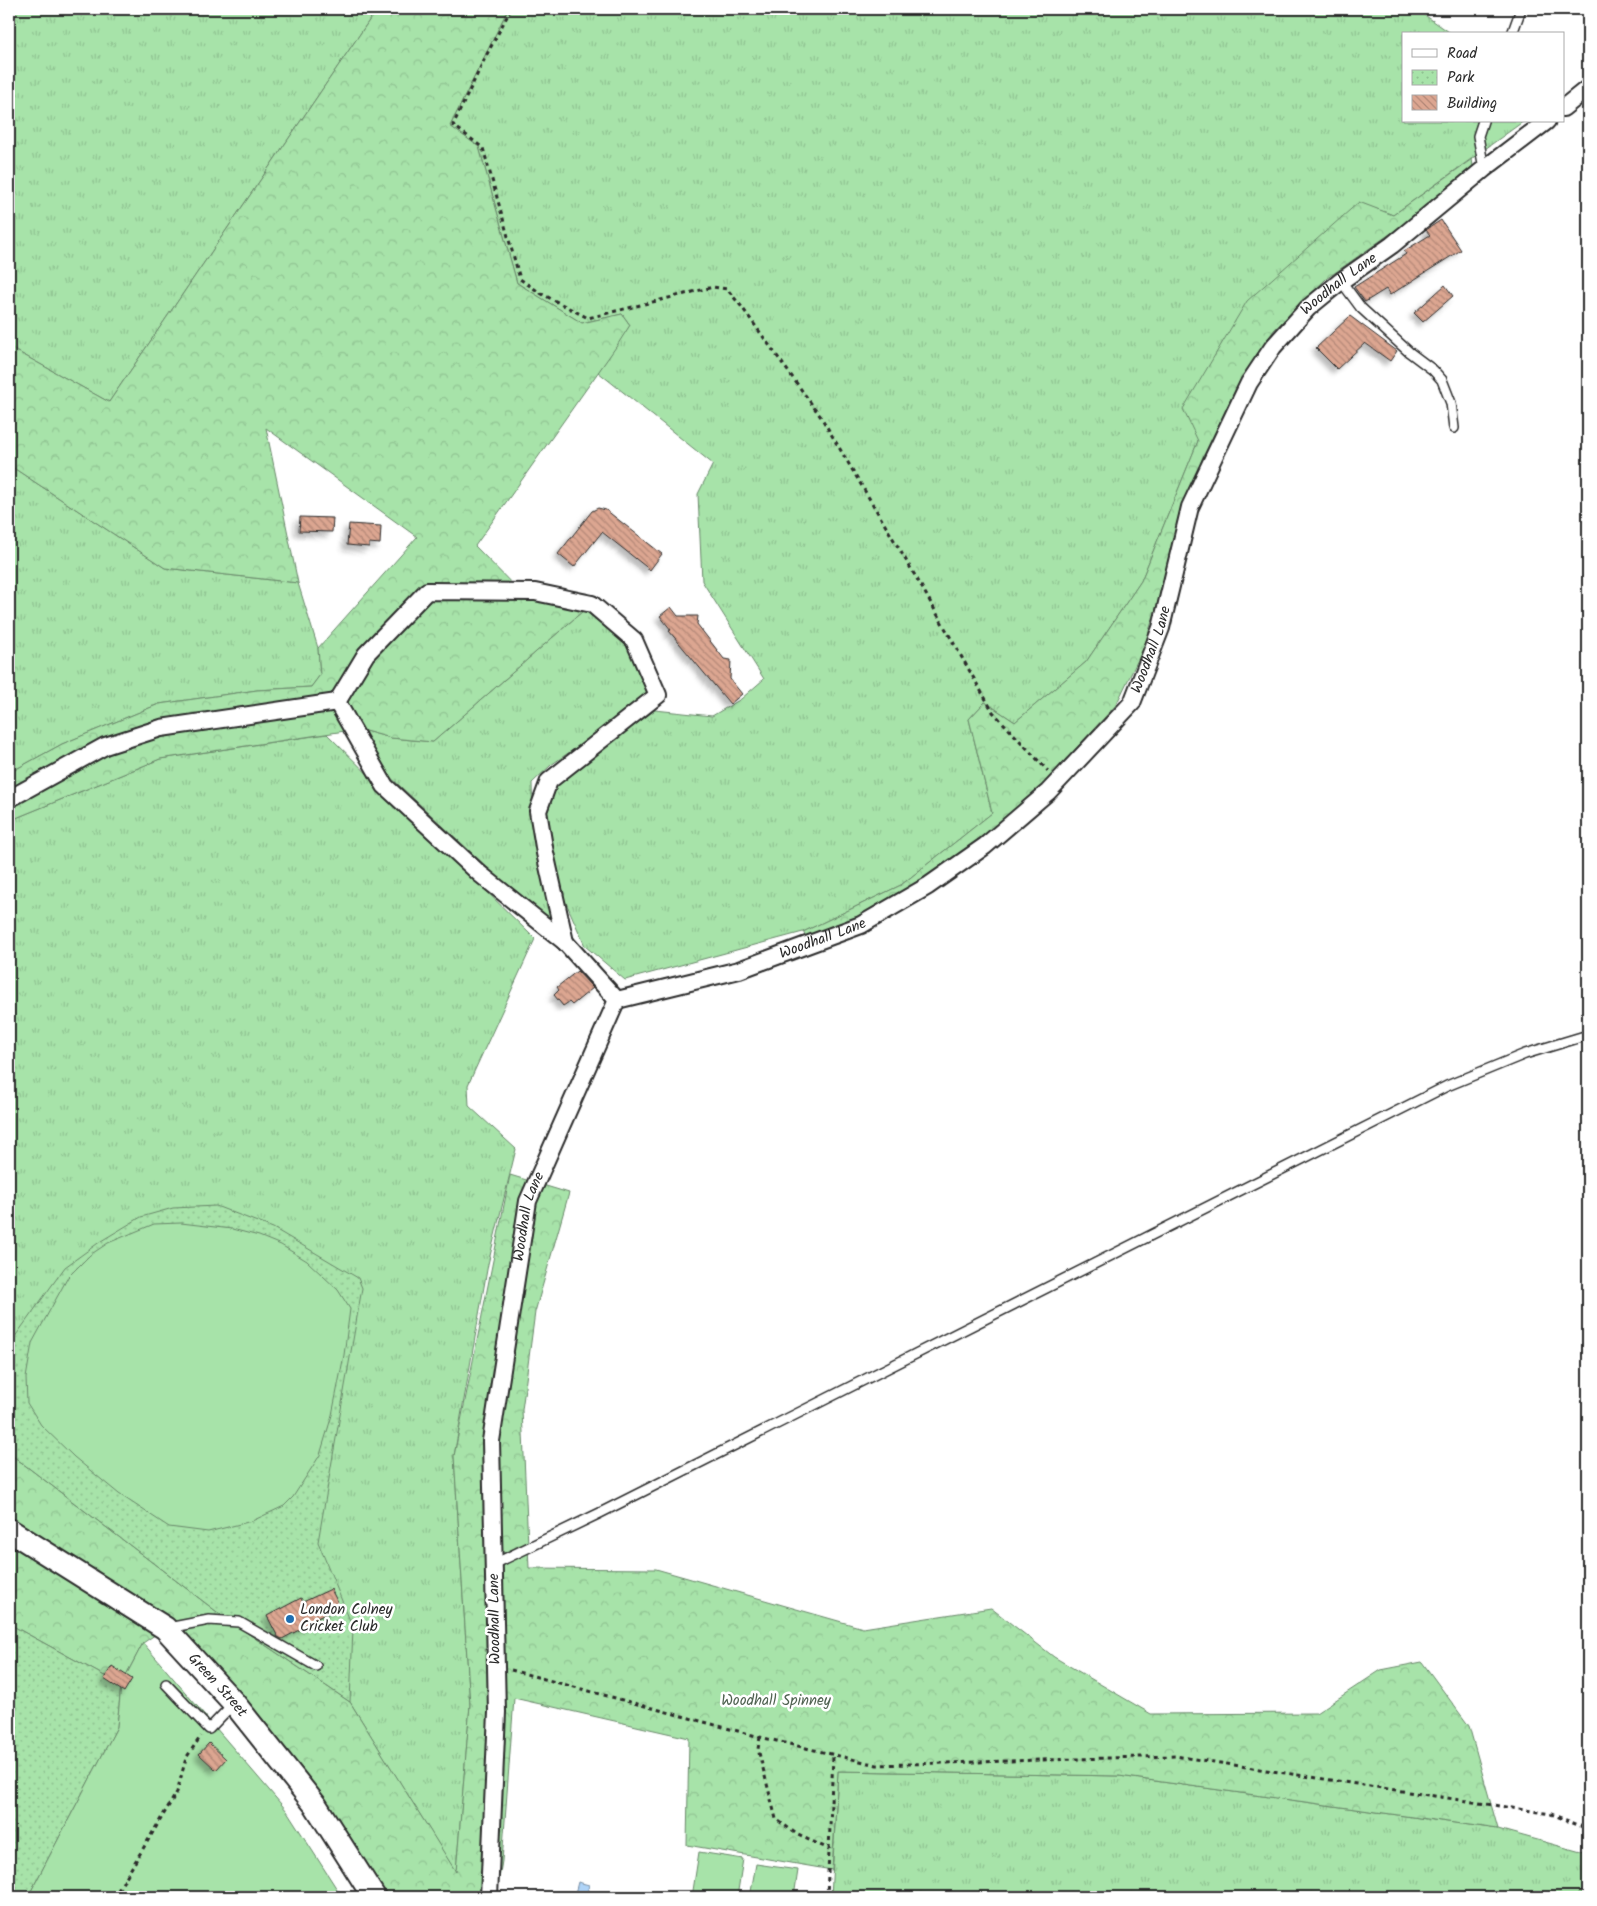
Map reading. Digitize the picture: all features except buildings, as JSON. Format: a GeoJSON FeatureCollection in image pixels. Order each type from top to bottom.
{"type":"FeatureCollection","features":[{"type":"Feature","properties":{"kind":"main road","name":"Green Street"},"geometry":{"type":"LineString","coordinates":[[9,1530],[165,1628],[234,1703],[316,1806],[374,1897]]}},
{"type":"Feature","properties":{"kind":"street"},"geometry":{"type":"LineString","coordinates":[[1564,107],[1588,88]]}},
{"type":"Feature","properties":{"kind":"street","name":"Woodhall Lane"},"geometry":{"type":"LineString","coordinates":[[489,1897],[497,1712],[491,1441],[528,1201],[617,1000],[739,970],[861,925],[928,886],[985,846],[1058,782],[1132,703],[1161,628],[1190,506],[1249,383],[1273,347],[1308,308],[1341,281],[1392,245],[1545,122]]}},
{"type":"Feature","properties":{"kind":"street"},"geometry":{"type":"LineString","coordinates":[[337,702],[366,654],[427,591],[535,592],[592,604],[634,640],[658,695],[549,781],[538,811],[546,862],[565,942]]}},
{"type":"Feature","properties":{"kind":"street"},"geometry":{"type":"LineString","coordinates":[[9,799],[105,746],[161,728],[337,702]]}},
{"type":"Feature","properties":{"kind":"street"},"geometry":{"type":"LineString","coordinates":[[337,702],[385,786],[480,874],[565,942],[617,1000]]}},
{"type":"Feature","properties":{"kind":"lane"},"geometry":{"type":"LineString","coordinates":[[1513,32],[1521,9]]}},
{"type":"Feature","properties":{"kind":"lane"},"geometry":{"type":"LineString","coordinates":[[1483,122],[1478,136],[1484,169]]}},
{"type":"Feature","properties":{"kind":"lane"},"geometry":{"type":"LineString","coordinates":[[1341,281],[1361,308],[1442,380],[1451,403],[1454,428]]}},
{"type":"Feature","properties":{"kind":"lane"},"geometry":{"type":"LineString","coordinates":[[494,1564],[618,1504],[1448,1086],[1525,1054],[1588,1035]]}},
{"type":"Feature","properties":{"kind":"lane"},"geometry":{"type":"LineString","coordinates":[[165,1628],[209,1620],[239,1622],[316,1666]]}},
{"type":"Feature","properties":{"kind":"lane"},"geometry":{"type":"LineString","coordinates":[[166,1684],[209,1729],[234,1703]]}},
{"type":"Feature","properties":{"kind":"path"},"geometry":{"type":"LineString","coordinates":[[511,9],[453,125],[483,148],[520,279],[588,318],[713,286],[726,289],[741,306],[821,417],[993,712],[1058,782]]}},
{"type":"Feature","properties":{"kind":"path"},"geometry":{"type":"LineString","coordinates":[[496,1666],[833,1756],[877,1765],[1175,1756],[1551,1814],[1588,1829]]}},
{"type":"Feature","properties":{"kind":"path"},"geometry":{"type":"LineString","coordinates":[[114,1897],[178,1792],[186,1758],[200,1737],[209,1729]]}},
{"type":"Feature","properties":{"kind":"path"},"geometry":{"type":"LineString","coordinates":[[760,1737],[758,1749],[776,1819],[798,1835],[829,1849]]}},
{"type":"Feature","properties":{"kind":"path"},"geometry":{"type":"LineString","coordinates":[[827,1897],[833,1756]]}},
{"type":"Feature","properties":{"kind":"green space"},"geometry":{"type":"Polygon","coordinates":[[[9,9],[377,9],[109,402],[9,347],[9,9]]]}},
{"type":"Feature","properties":{"kind":"green space"},"geometry":{"type":"Polygon","coordinates":[[[377,9],[508,9],[450,126],[479,147],[517,283],[582,323],[622,314],[630,325],[475,546],[527,599],[584,610],[433,742],[391,738],[358,729],[160,759],[16,818],[9,823],[9,773],[62,744],[159,704],[257,690],[311,687],[320,675],[318,648],[417,537],[266,428],[298,583],[165,568],[9,465],[9,347],[109,402],[377,9]]]}},
{"type":"Feature","properties":{"kind":"green space"},"geometry":{"type":"Polygon","coordinates":[[[508,9],[1416,9],[1449,32],[1402,32],[1402,122],[1523,122],[1393,215],[1359,203],[1198,441],[1141,581],[1086,662],[1015,722],[985,702],[969,719],[992,813],[901,885],[803,932],[625,980],[585,946],[560,889],[545,814],[558,782],[655,710],[712,716],[741,699],[764,679],[702,581],[698,494],[713,464],[598,372],[630,325],[622,314],[582,323],[517,283],[479,147],[450,126],[508,9]]]}},
{"type":"Feature","properties":{"kind":"green space"},"geometry":{"type":"Polygon","coordinates":[[[1472,159],[1473,166],[1404,224],[1326,279],[1274,330],[1237,386],[1202,459],[1174,537],[1158,602],[1144,647],[1116,705],[1011,816],[929,879],[869,914],[807,938],[803,932],[901,885],[992,813],[969,719],[985,702],[1015,722],[1086,662],[1141,581],[1198,441],[1183,409],[1247,301],[1359,202],[1393,215],[1472,159]]]}},
{"type":"Feature","properties":{"kind":"green space"},"geometry":{"type":"Polygon","coordinates":[[[9,465],[165,568],[298,583],[318,648],[320,675],[311,687],[257,690],[159,704],[62,744],[9,773],[9,465]]]}},
{"type":"Feature","properties":{"kind":"green space"},"geometry":{"type":"Polygon","coordinates":[[[584,610],[628,645],[650,696],[551,765],[532,783],[533,828],[557,932],[387,774],[358,729],[391,738],[433,742],[584,610]]]}},
{"type":"Feature","properties":{"kind":"green space"},"geometry":{"type":"Polygon","coordinates":[[[327,734],[535,939],[468,1085],[469,1106],[516,1149],[488,1264],[454,1456],[470,1705],[456,1873],[350,1702],[225,1618],[9,1453],[9,823],[16,818],[160,759],[327,734]]]}},
{"type":"Feature","properties":{"kind":"green space","name":"Woodhall Spinney"},"geometry":{"type":"Polygon","coordinates":[[[510,1175],[569,1193],[535,1312],[522,1410],[529,1568],[656,1569],[863,1628],[991,1608],[1054,1657],[1151,1714],[1316,1713],[1381,1670],[1422,1662],[1469,1726],[1498,1829],[1119,1776],[838,1771],[832,1870],[687,1845],[689,1738],[514,1698],[502,1861],[496,1897],[384,1897],[238,1697],[9,1522],[9,1453],[225,1618],[350,1702],[456,1872],[470,1705],[454,1456],[510,1175]]]}},
{"type":"Feature","properties":{"kind":"green space"},"geometry":{"type":"Polygon","coordinates":[[[216,1206],[273,1228],[358,1278],[362,1288],[318,1542],[353,1628],[350,1702],[225,1618],[9,1453],[9,1345],[65,1267],[101,1241],[141,1217],[173,1208],[216,1206]]]}},
{"type":"Feature","properties":{"kind":"green space"},"geometry":{"type":"Polygon","coordinates":[[[181,1223],[232,1229],[259,1236],[281,1245],[307,1261],[338,1290],[350,1309],[344,1355],[332,1415],[320,1455],[293,1497],[284,1506],[252,1521],[208,1532],[169,1527],[119,1494],[74,1457],[41,1425],[27,1403],[26,1378],[32,1343],[68,1277],[90,1255],[108,1243],[154,1224],[181,1223]]]}},
{"type":"Feature","properties":{"kind":"green space"},"geometry":{"type":"Polygon","coordinates":[[[9,1530],[165,1628],[143,1643],[121,1685],[9,1624],[9,1530]]]}},
{"type":"Feature","properties":{"kind":"green space"},"geometry":{"type":"Polygon","coordinates":[[[9,1624],[121,1685],[117,1727],[28,1897],[9,1897],[9,1624]]]}},
{"type":"Feature","properties":{"kind":"green space"},"geometry":{"type":"Polygon","coordinates":[[[143,1643],[287,1811],[342,1897],[28,1897],[117,1727],[121,1685],[143,1643]]]}},
{"type":"Feature","properties":{"kind":"green space"},"geometry":{"type":"Polygon","coordinates":[[[838,1771],[1119,1776],[1498,1829],[1588,1854],[1588,1897],[831,1897],[838,1771]]]}},
{"type":"Feature","properties":{"kind":"green space"},"geometry":{"type":"Polygon","coordinates":[[[699,1852],[743,1859],[737,1897],[692,1897],[699,1852]]]}},
{"type":"Feature","properties":{"kind":"green space"},"geometry":{"type":"Polygon","coordinates":[[[756,1864],[798,1870],[794,1897],[750,1897],[756,1864]]]}},
{"type":"Feature","properties":{"kind":"water"},"geometry":{"type":"Polygon","coordinates":[[[578,1882],[589,1885],[586,1897],[574,1897],[578,1882]]]}},
{"type":"Feature","properties":{"kind":"place","name":"London Colney Cricket Club"},"geometry":{"type":"Point","coordinates":[290,1619]}}]}
